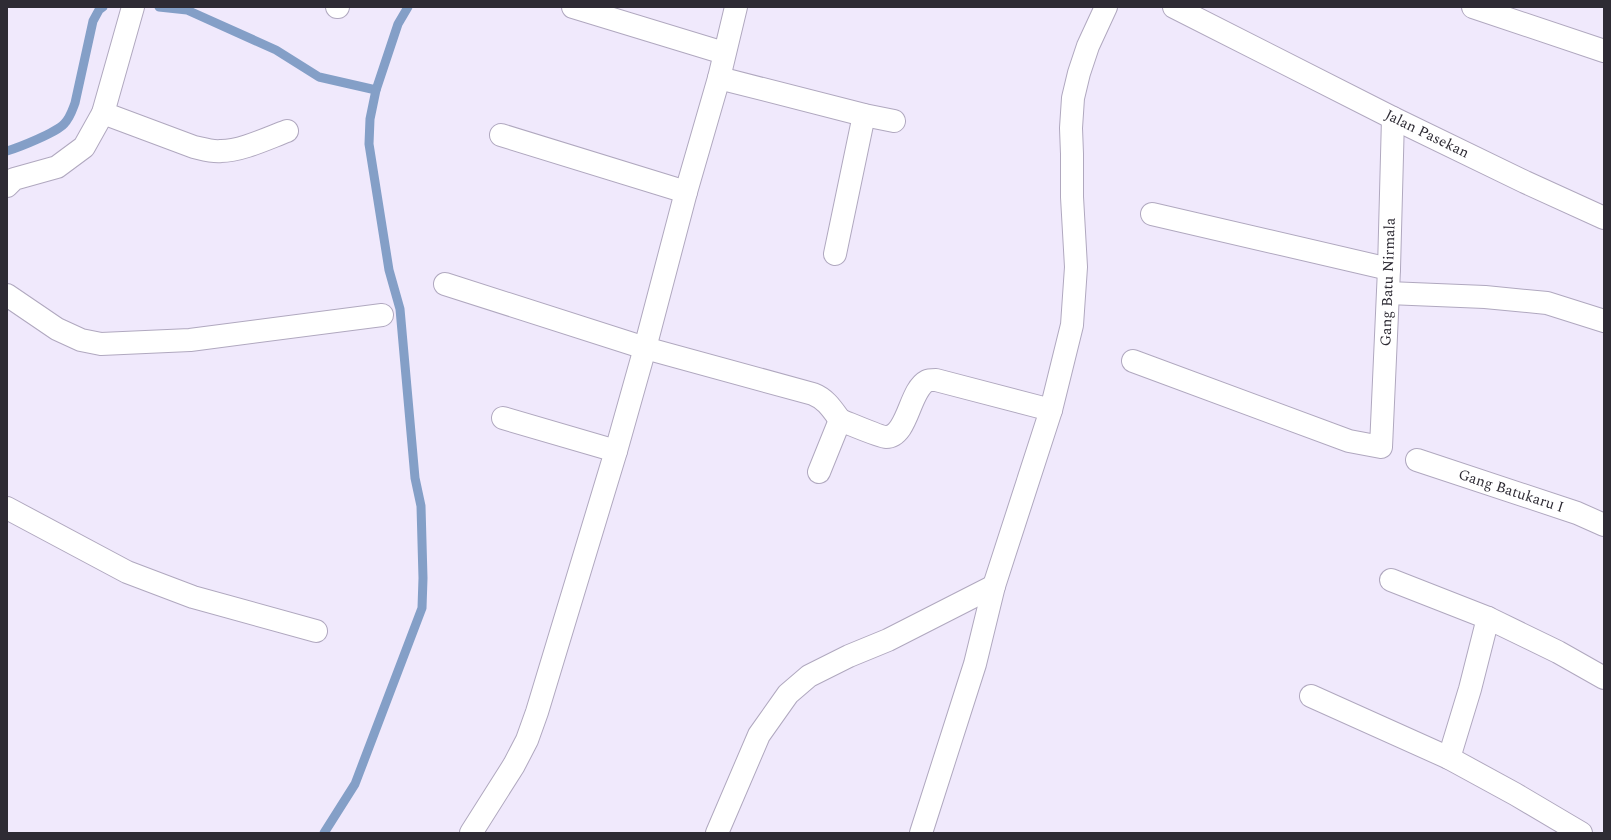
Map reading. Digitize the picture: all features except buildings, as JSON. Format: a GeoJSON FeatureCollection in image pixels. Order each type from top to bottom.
{"type":"FeatureCollection","features":[{"type":"Feature","properties":{"kind":"street"},"geometry":{"type":"LineString","coordinates":[[9,180],[57,167],[84,147],[103,113],[133,7]]}},
{"type":"Feature","properties":{"kind":"street"},"geometry":{"type":"LineString","coordinates":[[573,7],[724,53]]}},
{"type":"Feature","properties":{"kind":"street"},"geometry":{"type":"LineString","coordinates":[[471,833],[514,765],[527,740],[539,705],[616,451],[686,192],[719,78],[736,7]]}},
{"type":"Feature","properties":{"kind":"street"},"geometry":{"type":"LineString","coordinates":[[921,833],[975,664],[994,586],[1051,410],[1072,325],[1076,267],[1070,128],[1073,98],[1088,46],[1106,7]]}},
{"type":"Feature","properties":{"kind":"street","name":"Jalan Pasekan"},"geometry":{"type":"LineString","coordinates":[[1174,7],[1393,118],[1604,218]]}},
{"type":"Feature","properties":{"kind":"street"},"geometry":{"type":"LineString","coordinates":[[1472,7],[1604,51]]}},
{"type":"Feature","properties":{"kind":"street"},"geometry":{"type":"LineString","coordinates":[[719,78],[864,115],[894,121]]}},
{"type":"Feature","properties":{"kind":"street"},"geometry":{"type":"LineString","coordinates":[[103,113],[194,147],[208,150],[221,151],[236,149],[287,131]]}},
{"type":"Feature","properties":{"kind":"street"},"geometry":{"type":"LineString","coordinates":[[835,254],[864,115]]}},
{"type":"Feature","properties":{"kind":"street","name":"Gang Batu Nirmala"},"geometry":{"type":"LineString","coordinates":[[1133,361],[1349,441],[1381,446],[1389,269],[1393,118]]}},
{"type":"Feature","properties":{"kind":"street"},"geometry":{"type":"LineString","coordinates":[[501,135],[686,192]]}},
{"type":"Feature","properties":{"kind":"street"},"geometry":{"type":"LineString","coordinates":[[1152,214],[1389,269]]}},
{"type":"Feature","properties":{"kind":"street"},"geometry":{"type":"LineString","coordinates":[[445,284],[645,348],[813,394],[822,398],[840,420],[886,437],[894,435],[901,427],[919,389],[926,382],[936,380],[1051,410]]}},
{"type":"Feature","properties":{"kind":"street"},"geometry":{"type":"LineString","coordinates":[[1388,293],[1485,297],[1547,303],[1604,321]]}},
{"type":"Feature","properties":{"kind":"street"},"geometry":{"type":"LineString","coordinates":[[7,294],[57,329],[81,340],[101,344],[190,340],[382,315]]}},
{"type":"Feature","properties":{"kind":"street"},"geometry":{"type":"LineString","coordinates":[[503,418],[616,451]]}},
{"type":"Feature","properties":{"kind":"street"},"geometry":{"type":"LineString","coordinates":[[819,472],[840,420]]}},
{"type":"Feature","properties":{"kind":"street","name":"Gang Batukaru I"},"geometry":{"type":"LineString","coordinates":[[1417,460],[1577,513],[1604,525]]}},
{"type":"Feature","properties":{"kind":"street"},"geometry":{"type":"LineString","coordinates":[[7,508],[128,572],[193,597],[316,631]]}},
{"type":"Feature","properties":{"kind":"street"},"geometry":{"type":"LineString","coordinates":[[1391,580],[1488,618],[1558,652],[1604,678]]}},
{"type":"Feature","properties":{"kind":"street"},"geometry":{"type":"LineString","coordinates":[[717,833],[759,735],[788,694],[809,676],[848,656],[888,640],[994,586]]}},
{"type":"Feature","properties":{"kind":"street"},"geometry":{"type":"LineString","coordinates":[[1449,758],[1470,689],[1488,618]]}},
{"type":"Feature","properties":{"kind":"street"},"geometry":{"type":"LineString","coordinates":[[1311,696],[1449,758],[1515,794],[1581,833]]}},
{"type":"Feature","properties":{"kind":"waterway"},"geometry":{"type":"LineString","coordinates":[[7,151],[60,128],[68,119],[75,103],[93,21],[99,10],[103,7]]}},
{"type":"Feature","properties":{"kind":"waterway"},"geometry":{"type":"LineString","coordinates":[[159,7],[187,10],[276,50],[319,77],[376,90]]}},
{"type":"Feature","properties":{"kind":"waterway"},"geometry":{"type":"LineString","coordinates":[[324,833],[355,784],[422,608],[423,578],[421,506],[415,478],[400,309],[389,270],[369,144],[370,119],[376,90],[398,24],[408,7]]}}]}
